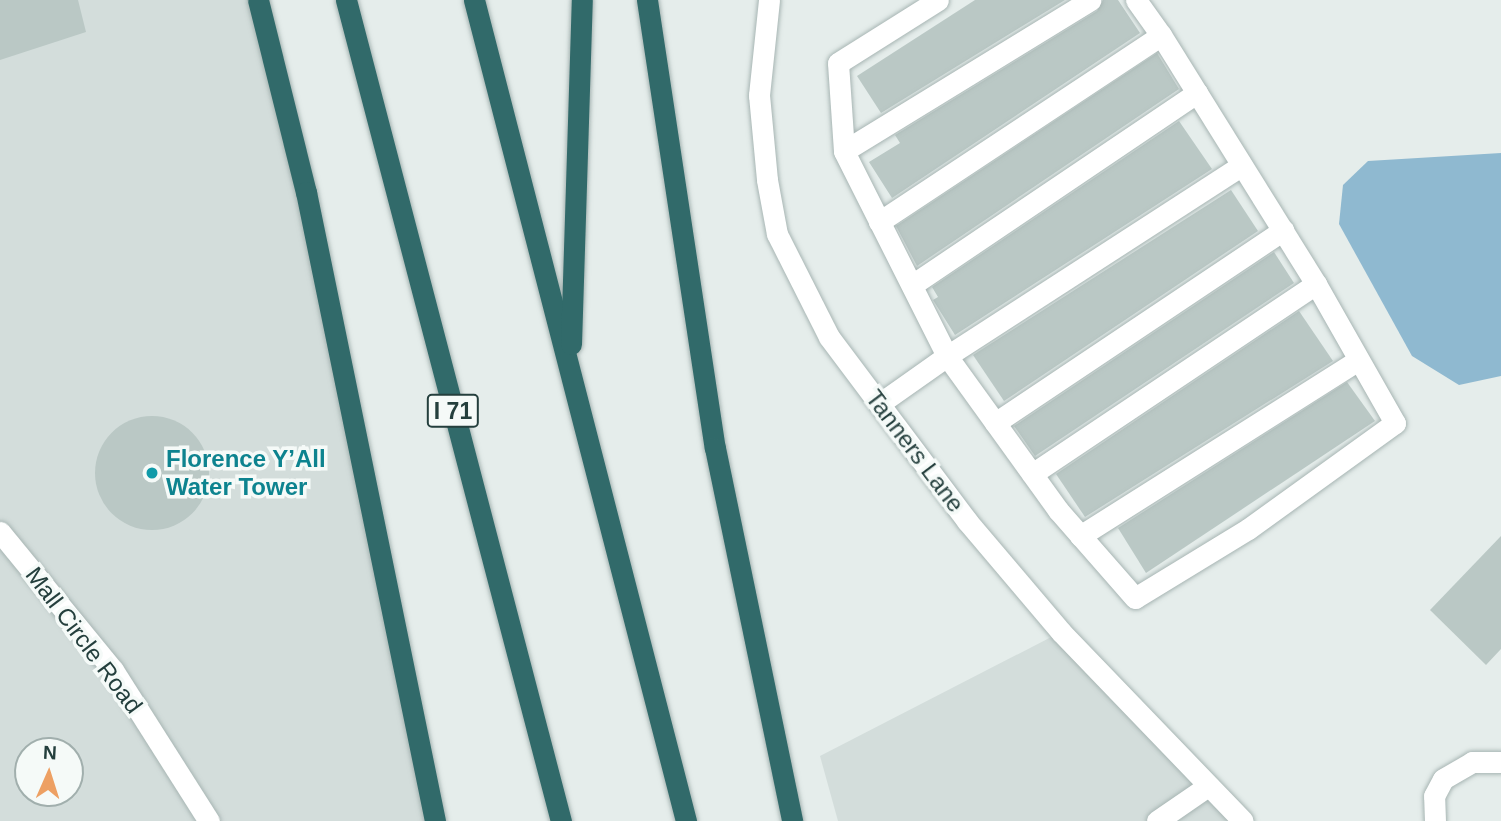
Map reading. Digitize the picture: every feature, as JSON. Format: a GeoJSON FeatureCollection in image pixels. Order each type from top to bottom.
{"type":"FeatureCollection","features":[{"type":"Feature","properties":{"kind":"highway"},"geometry":{"type":"LineString","coordinates":[[258,0],[306,192],[435,821]]}},
{"type":"Feature","properties":{"kind":"highway","name":"I 71"},"geometry":{"type":"LineString","coordinates":[[346,0],[561,821]]}},
{"type":"Feature","properties":{"kind":"highway"},"geometry":{"type":"LineString","coordinates":[[474,0],[686,821]]}},
{"type":"Feature","properties":{"kind":"highway"},"geometry":{"type":"LineString","coordinates":[[570,368],[582,0]]}},
{"type":"Feature","properties":{"kind":"highway"},"geometry":{"type":"LineString","coordinates":[[647,0],[715,448],[792,821]]}},
{"type":"Feature","properties":{"kind":"street","name":"Tanners Lane"},"geometry":{"type":"LineString","coordinates":[[769,0],[759,120],[777,234],[829,337],[967,521],[1061,632],[1243,821]]}},
{"type":"Feature","properties":{"kind":"street"},"geometry":{"type":"LineString","coordinates":[[937,0],[838,64],[844,151],[947,356],[1080,536],[1135,598],[1248,529],[1395,423],[1283,230],[1161,34],[1136,0]]}},
{"type":"Feature","properties":{"kind":"street"},"geometry":{"type":"LineString","coordinates":[[844,151],[1090,0]]}},
{"type":"Feature","properties":{"kind":"street"},"geometry":{"type":"LineString","coordinates":[[879,222],[1161,34]]}},
{"type":"Feature","properties":{"kind":"street"},"geometry":{"type":"LineString","coordinates":[[912,285],[1197,93]]}},
{"type":"Feature","properties":{"kind":"street"},"geometry":{"type":"LineString","coordinates":[[879,404],[947,356],[1242,165]]}},
{"type":"Feature","properties":{"kind":"street"},"geometry":{"type":"LineString","coordinates":[[995,423],[1283,230]]}},
{"type":"Feature","properties":{"kind":"street"},"geometry":{"type":"LineString","coordinates":[[1032,474],[1316,284]]}},
{"type":"Feature","properties":{"kind":"street"},"geometry":{"type":"LineString","coordinates":[[1080,536],[1359,360]]}},
{"type":"Feature","properties":{"kind":"street","name":"Mall Circle Road"},"geometry":{"type":"LineString","coordinates":[[0,532],[113,670],[209,821]]}},
{"type":"Feature","properties":{"kind":"street"},"geometry":{"type":"LineString","coordinates":[[1435,821],[1434,796],[1443,779],[1472,762],[1501,762]]}},
{"type":"Feature","properties":{"kind":"street"},"geometry":{"type":"LineString","coordinates":[[1157,821],[1208,786]]}},
{"type":"Feature","properties":{"kind":"shaded area"},"geometry":{"type":"Polygon","coordinates":[[[0,0],[258,0],[435,821],[0,821],[0,0]]]}},
{"type":"Feature","properties":{"kind":"shaded area"},"geometry":{"type":"Polygon","coordinates":[[[1061,632],[1243,821],[838,821],[820,756],[1061,632]]]}},
{"type":"Feature","properties":{"kind":"water"},"geometry":{"type":"Polygon","coordinates":[[[1501,153],[1501,376],[1459,385],[1412,356],[1339,224],[1343,185],[1368,161],[1501,153]]]}},
{"type":"Feature","properties":{"kind":"building"},"geometry":{"type":"Polygon","coordinates":[[[0,0],[78,0],[86,32],[0,60],[0,0]]]}},
{"type":"Feature","properties":{"kind":"building"},"geometry":{"type":"Polygon","coordinates":[[[975,0],[1065,0],[881,113],[857,76],[975,0]]]}},
{"type":"Feature","properties":{"kind":"building"},"geometry":{"type":"Polygon","coordinates":[[[1103,0],[1118,0],[1140,33],[892,198],[869,162],[900,143],[895,135],[1097,11],[1103,0]]]}},
{"type":"Feature","properties":{"kind":"building"},"geometry":{"type":"Polygon","coordinates":[[[1157,53],[1179,89],[917,266],[896,226],[1157,53]]]}},
{"type":"Feature","properties":{"kind":"building"},"geometry":{"type":"Polygon","coordinates":[[[1179,121],[1212,169],[955,335],[933,300],[938,297],[932,287],[1179,121]]]}},
{"type":"Feature","properties":{"kind":"building"},"geometry":{"type":"Polygon","coordinates":[[[1231,190],[1258,231],[1004,401],[973,355],[1231,190]]]}},
{"type":"Feature","properties":{"kind":"building"},"geometry":{"type":"Polygon","coordinates":[[[1274,252],[1294,283],[1035,456],[1014,426],[1274,252]]]}},
{"type":"Feature","properties":{"kind":"building"},"geometry":{"type":"Polygon","coordinates":[[[1299,311],[1333,361],[1085,517],[1056,474],[1299,311]]]}},
{"type":"Feature","properties":{"kind":"building"},"geometry":{"type":"Polygon","coordinates":[[[1347,382],[1375,421],[1146,573],[1118,528],[1347,382]]]}},
{"type":"Feature","properties":{"kind":"building","name":"Florence Y’All Water Tower"},"geometry":{"type":"Polygon","coordinates":[[[152,416],[174,420],[192,433],[205,451],[209,473],[205,495],[192,513],[174,526],[152,530],[130,526],[112,513],[99,495],[95,473],[99,451],[112,433],[130,420],[152,416]]]}},
{"type":"Feature","properties":{"kind":"building"},"geometry":{"type":"Polygon","coordinates":[[[1501,536],[1501,649],[1486,665],[1430,610],[1501,536]]]}},
{"type":"Feature","properties":{"kind":"place","name":"Florence Y’All Water Tower"},"geometry":{"type":"Point","coordinates":[152,473]}}]}
